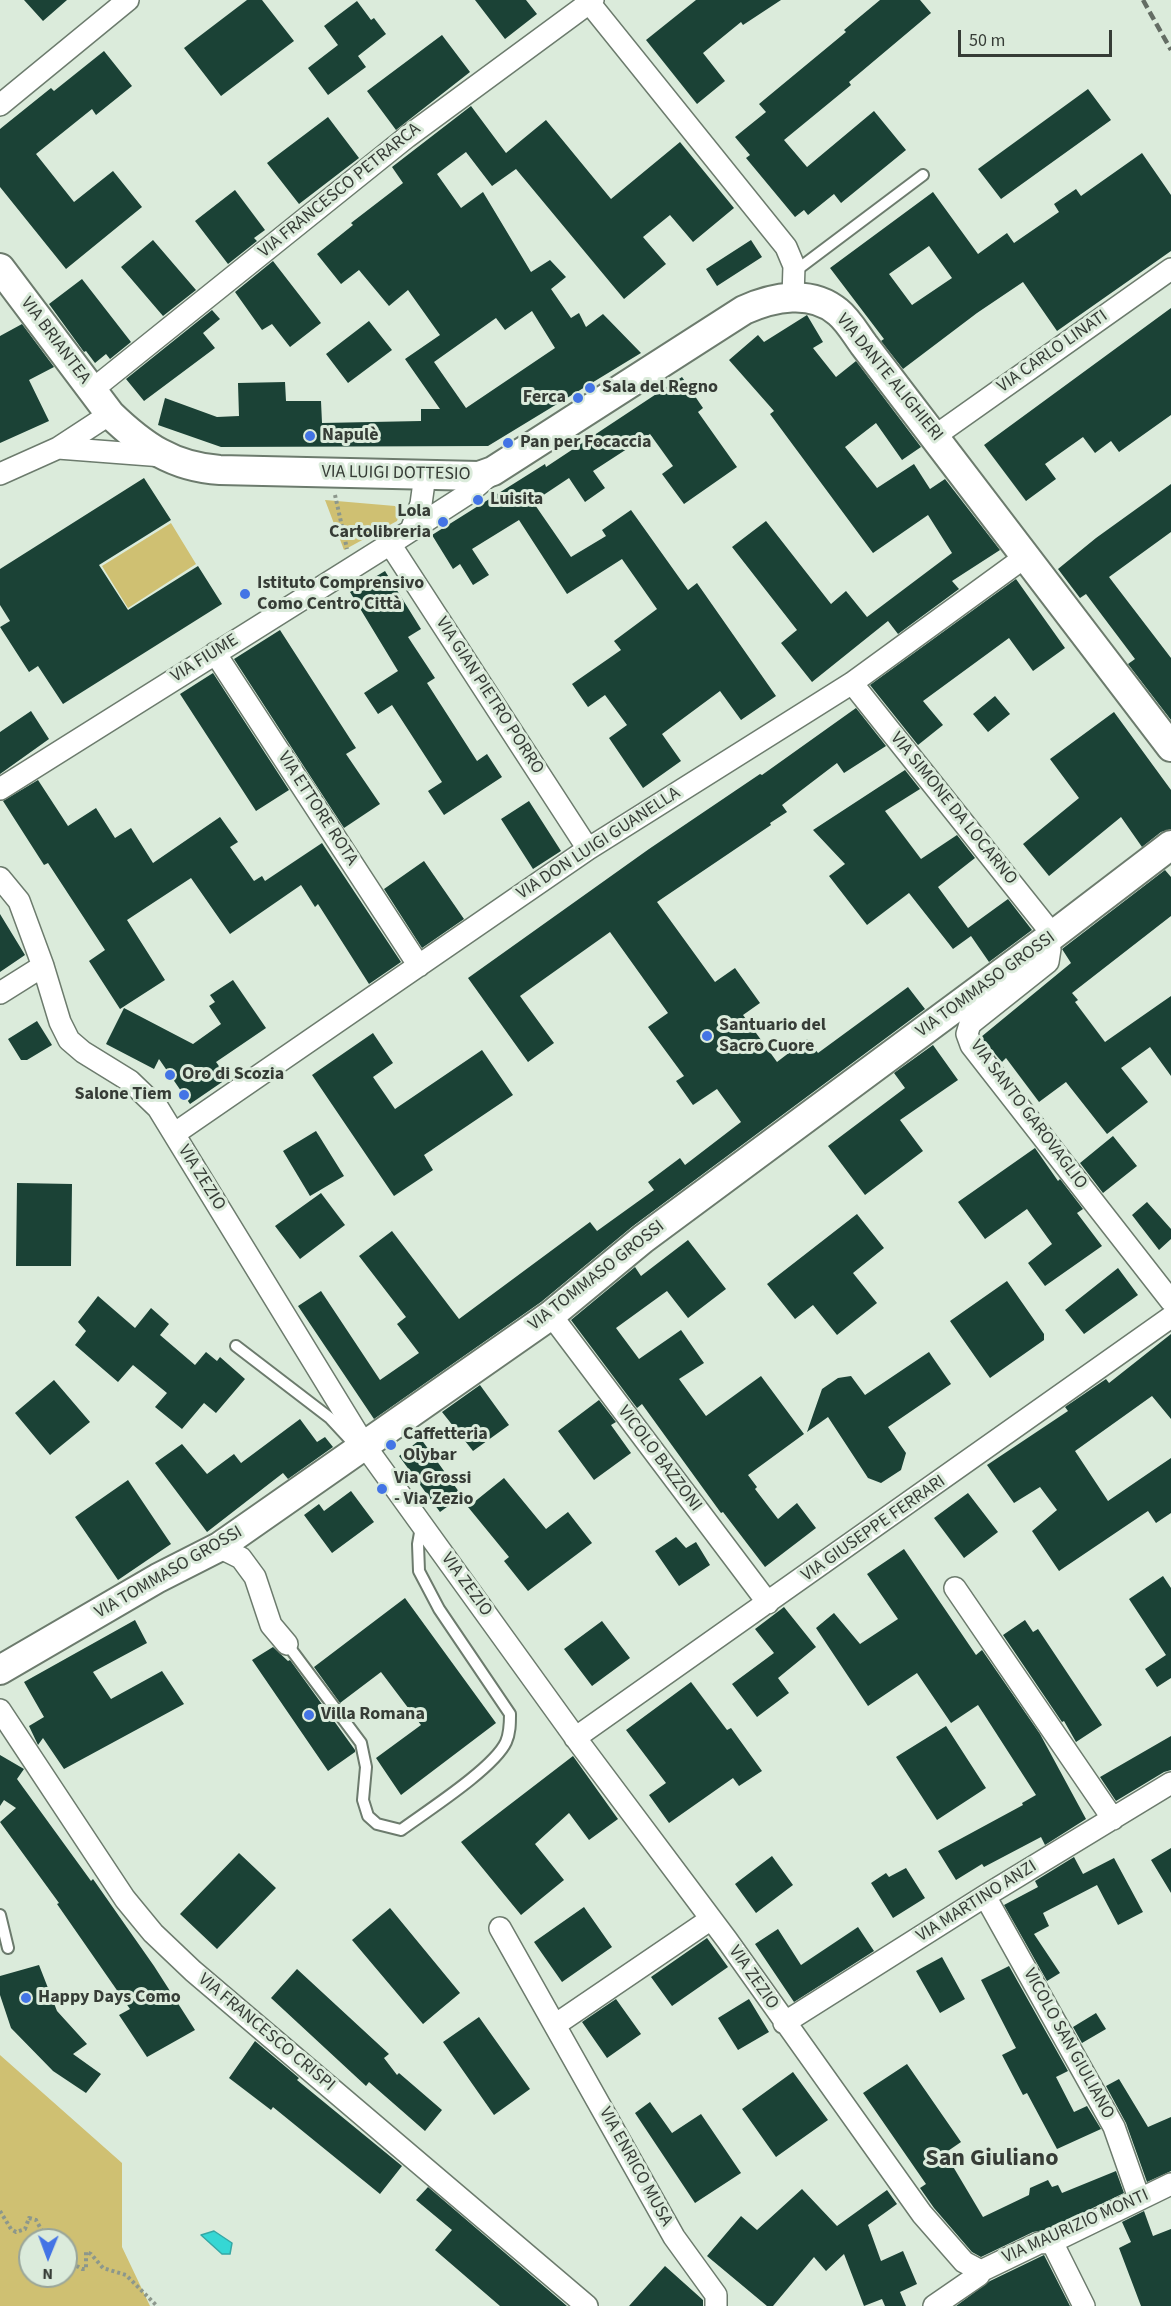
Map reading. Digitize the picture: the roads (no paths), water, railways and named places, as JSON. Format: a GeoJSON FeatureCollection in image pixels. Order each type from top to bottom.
{"type":"FeatureCollection","features":[{"type":"Feature","properties":{"kind":"main road","name":"VIA BRIANTEA"},"geometry":{"type":"LineString","coordinates":[[0,268],[110,414]]}},
{"type":"Feature","properties":{"kind":"main road","name":"VIA DANTE ALIGHIERI"},"geometry":{"type":"LineString","coordinates":[[793,285],[811,299],[824,303],[838,312],[1171,747]]}},
{"type":"Feature","properties":{"kind":"main road","name":"VIA LUIGI DOTTESIO"},"geometry":{"type":"LineString","coordinates":[[110,414],[126,430],[163,456],[180,464],[203,469],[479,476],[493,471],[744,310],[775,299],[793,285]]}},
{"type":"Feature","properties":{"kind":"main road","name":"VIA TOMMASO GROSSI"},"geometry":{"type":"LineString","coordinates":[[0,1670],[159,1578],[219,1547],[551,1315],[643,1239],[1171,845]]}},
{"type":"Feature","properties":{"kind":"street"},"geometry":{"type":"LineString","coordinates":[[0,105],[128,0]]}},
{"type":"Feature","properties":{"kind":"street"},"geometry":{"type":"LineString","coordinates":[[590,1],[786,247],[791,255],[793,285]]}},
{"type":"Feature","properties":{"kind":"street","name":"VIA FRANCESCO PETRARCA"},"geometry":{"type":"LineString","coordinates":[[92,390],[407,136],[590,1]]}},
{"type":"Feature","properties":{"kind":"street","name":"VIA CARLO LINATI"},"geometry":{"type":"LineString","coordinates":[[935,436],[1171,269]]}},
{"type":"Feature","properties":{"kind":"street"},"geometry":{"type":"LineString","coordinates":[[0,474],[58,448],[110,414]]}},
{"type":"Feature","properties":{"kind":"street"},"geometry":{"type":"LineString","coordinates":[[58,448],[163,456]]}},
{"type":"Feature","properties":{"kind":"street","name":"VIA FIUME"},"geometry":{"type":"LineString","coordinates":[[0,789],[390,544],[469,493],[493,471]]}},
{"type":"Feature","properties":{"kind":"street"},"geometry":{"type":"LineString","coordinates":[[411,530],[422,504],[425,475]]}},
{"type":"Feature","properties":{"kind":"street","name":"VIA GIAN PIETRO PORRO"},"geometry":{"type":"LineString","coordinates":[[390,544],[588,849]]}},
{"type":"Feature","properties":{"kind":"street","name":"VIA DON LUIGI GUANELLA"},"geometry":{"type":"LineString","coordinates":[[174,1134],[588,849],[852,683],[1025,557]]}},
{"type":"Feature","properties":{"kind":"street","name":"VIA ETTORE ROTA"},"geometry":{"type":"LineString","coordinates":[[215,653],[419,966]]}},
{"type":"Feature","properties":{"kind":"street","name":"VIA SIMONE DA LOCARNO"},"geometry":{"type":"LineString","coordinates":[[852,683],[1049,938]]}},
{"type":"Feature","properties":{"kind":"street","name":"VIA ZEZIO"},"geometry":{"type":"LineString","coordinates":[[0,878],[20,901],[60,1022],[69,1040],[83,1052],[122,1075],[139,1088],[158,1108],[361,1448],[422,1523],[575,1738],[711,1919],[922,2214],[964,2262],[981,2271]]}},
{"type":"Feature","properties":{"kind":"street","name":"VIA SANTO GAROVAGLIO"},"geometry":{"type":"LineString","coordinates":[[1049,938],[1048,962],[970,1024],[967,1034],[970,1045],[1171,1301]]}},
{"type":"Feature","properties":{"kind":"street"},"geometry":{"type":"LineString","coordinates":[[0,993],[43,966]]}},
{"type":"Feature","properties":{"kind":"street","name":"VICOLO BAZZONI"},"geometry":{"type":"LineString","coordinates":[[551,1315],[768,1603]]}},
{"type":"Feature","properties":{"kind":"street","name":"VIA GIUSEPPE FERRARI"},"geometry":{"type":"LineString","coordinates":[[575,1738],[1171,1317]]}},
{"type":"Feature","properties":{"kind":"street"},"geometry":{"type":"LineString","coordinates":[[219,1547],[241,1558],[255,1577],[271,1625],[287,1644]]}},
{"type":"Feature","properties":{"kind":"street"},"geometry":{"type":"LineString","coordinates":[[955,1588],[1113,1819]]}},
{"type":"Feature","properties":{"kind":"street","name":"VIA FRANCESCO CRISPI"},"geometry":{"type":"LineString","coordinates":[[0,1710],[125,1899],[153,1933],[193,1971],[587,2306]]}},
{"type":"Feature","properties":{"kind":"street","name":"VIA MARTINO ANZI"},"geometry":{"type":"LineString","coordinates":[[784,2023],[985,1896],[1171,1783]]}},
{"type":"Feature","properties":{"kind":"street","name":"VICOLO SAN GIULIANO"},"geometry":{"type":"LineString","coordinates":[[985,1896],[1114,2127],[1139,2198]]}},
{"type":"Feature","properties":{"kind":"street"},"geometry":{"type":"LineString","coordinates":[[555,2025],[711,1919]]}},
{"type":"Feature","properties":{"kind":"street","name":"VIA ENRICO MUSA"},"geometry":{"type":"LineString","coordinates":[[500,1928],[674,2237],[716,2295],[716,2306]]}},
{"type":"Feature","properties":{"kind":"street","name":"VIA MAURIZIO MONTI"},"geometry":{"type":"LineString","coordinates":[[934,2306],[979,2275],[981,2271],[1039,2243],[1052,2242],[1171,2184]]}},
{"type":"Feature","properties":{"kind":"street"},"geometry":{"type":"LineString","coordinates":[[1052,2242],[1084,2306]]}},
{"type":"Feature","properties":{"kind":"lane"},"geometry":{"type":"LineString","coordinates":[[793,285],[923,176]]}},
{"type":"Feature","properties":{"kind":"lane"},"geometry":{"type":"LineString","coordinates":[[236,1346],[330,1418],[361,1448]]}},
{"type":"Feature","properties":{"kind":"lane"},"geometry":{"type":"LineString","coordinates":[[287,1644],[361,1743],[366,1767],[363,1800],[368,1816],[377,1824],[401,1830],[489,1765],[506,1743],[510,1714],[439,1609],[419,1570],[417,1544],[422,1523]]}},
{"type":"Feature","properties":{"kind":"lane"},"geometry":{"type":"LineString","coordinates":[[0,1915],[8,1948]]}},
{"type":"Feature","properties":{"kind":"water"},"geometry":{"type":"Polygon","coordinates":[[[214,2231],[232,2243],[230,2254],[222,2254],[201,2235],[214,2231]]]}},
{"type":"Feature","properties":{"kind":"railway"},"geometry":{"type":"LineString","coordinates":[[1143,0],[1171,50]]}},
{"type":"Feature","properties":{"kind":"place","name":"Sala del Regno"},"geometry":{"type":"Point","coordinates":[590,388]}},
{"type":"Feature","properties":{"kind":"place","name":"Ferca"},"geometry":{"type":"Point","coordinates":[578,398]}},
{"type":"Feature","properties":{"kind":"place","name":"Napulè"},"geometry":{"type":"Point","coordinates":[310,436]}},
{"type":"Feature","properties":{"kind":"place","name":"Pan per Focaccia"},"geometry":{"type":"Point","coordinates":[508,443]}},
{"type":"Feature","properties":{"kind":"place","name":"Luisita"},"geometry":{"type":"Point","coordinates":[478,500]}},
{"type":"Feature","properties":{"kind":"place","name":"Lola Cartolibreria"},"geometry":{"type":"Point","coordinates":[443,522]}},
{"type":"Feature","properties":{"kind":"place","name":"Istituto Comprensivo Como Centro Città"},"geometry":{"type":"Point","coordinates":[245,594]}},
{"type":"Feature","properties":{"kind":"place","name":"Santuario del Sacro Cuore"},"geometry":{"type":"Point","coordinates":[707,1036]}},
{"type":"Feature","properties":{"kind":"place","name":"Oro di Scozia"},"geometry":{"type":"Point","coordinates":[170,1075]}},
{"type":"Feature","properties":{"kind":"place","name":"Salone Tiem"},"geometry":{"type":"Point","coordinates":[184,1095]}},
{"type":"Feature","properties":{"kind":"place","name":"Caffetteria Olybar"},"geometry":{"type":"Point","coordinates":[391,1445]}},
{"type":"Feature","properties":{"kind":"place","name":"Via Grossi - Via Zezio"},"geometry":{"type":"Point","coordinates":[382,1489]}},
{"type":"Feature","properties":{"kind":"place","name":"Villa Romana"},"geometry":{"type":"Point","coordinates":[309,1715]}},
{"type":"Feature","properties":{"kind":"place","name":"Happy Days Como"},"geometry":{"type":"Point","coordinates":[26,1998]}},
{"type":"Feature","properties":{"kind":"district","name":"San Giuliano"},"geometry":{"type":"Point","coordinates":[992,2160]}}]}
